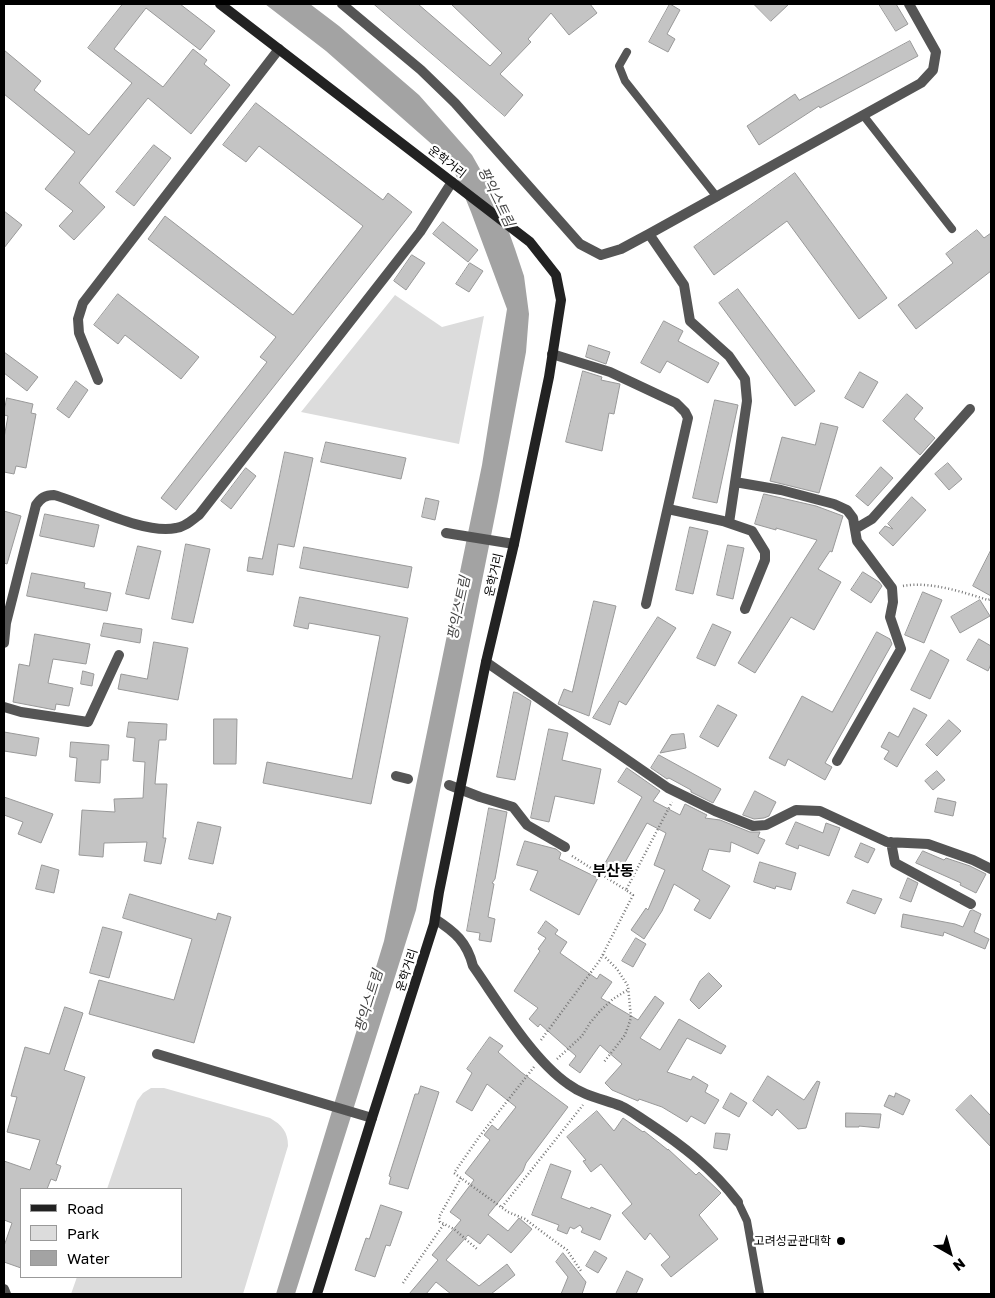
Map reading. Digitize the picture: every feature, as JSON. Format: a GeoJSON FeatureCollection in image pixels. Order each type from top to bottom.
{"type":"FeatureCollection","features":[{"type":"Feature","properties":{"kind":"main road","name":"운학거리"},"geometry":{"type":"LineString","coordinates":[[220,4],[530,242],[556,275],[561,300],[514,544],[486,662],[435,919],[422,966],[372,1118],[318,1294]]}},
{"type":"Feature","properties":{"kind":"street"},"geometry":{"type":"LineString","coordinates":[[342,4],[421,70],[455,103],[580,244],[601,255],[622,249],[921,83],[933,70],[936,52],[909,4]]}},
{"type":"Feature","properties":{"kind":"street"},"geometry":{"type":"LineString","coordinates":[[98,380],[79,334],[78,320],[83,303],[279,49]]}},
{"type":"Feature","properties":{"kind":"street"},"geometry":{"type":"LineString","coordinates":[[4,643],[6,623],[36,505],[41,499],[47,495],[54,495],[134,524],[156,529],[176,528],[188,524],[199,515],[456,185]]}},
{"type":"Feature","properties":{"kind":"street"},"geometry":{"type":"LineString","coordinates":[[649,234],[684,284],[690,322],[729,356],[744,379],[747,401],[729,523]]}},
{"type":"Feature","properties":{"kind":"street"},"geometry":{"type":"LineString","coordinates":[[552,354],[610,372],[676,403],[688,418],[646,604]]}},
{"type":"Feature","properties":{"kind":"street"},"geometry":{"type":"LineString","coordinates":[[855,529],[872,519],[970,409]]}},
{"type":"Feature","properties":{"kind":"street"},"geometry":{"type":"LineString","coordinates":[[735,482],[781,490],[834,504],[847,510],[852,518],[857,541],[892,588],[893,602],[890,617],[901,649],[837,761]]}},
{"type":"Feature","properties":{"kind":"street"},"geometry":{"type":"LineString","coordinates":[[668,509],[729,523],[752,531],[765,552],[765,560],[745,609]]}},
{"type":"Feature","properties":{"kind":"street"},"geometry":{"type":"LineString","coordinates":[[446,533],[514,544]]}},
{"type":"Feature","properties":{"kind":"street"},"geometry":{"type":"LineString","coordinates":[[4,707],[21,712],[88,722],[119,655]]}},
{"type":"Feature","properties":{"kind":"street"},"geometry":{"type":"LineString","coordinates":[[486,662],[668,788],[715,811],[753,826],[766,825],[796,810],[820,811],[887,842],[928,844],[973,860],[991,869]]}},
{"type":"Feature","properties":{"kind":"street"},"geometry":{"type":"LineString","coordinates":[[396,776],[408,778]]}},
{"type":"Feature","properties":{"kind":"street"},"geometry":{"type":"LineString","coordinates":[[449,785],[513,807],[527,824],[565,847]]}},
{"type":"Feature","properties":{"kind":"street"},"geometry":{"type":"LineString","coordinates":[[892,842],[895,863],[971,904]]}},
{"type":"Feature","properties":{"kind":"street"},"geometry":{"type":"LineString","coordinates":[[435,919],[454,932],[469,952],[473,966],[537,1054],[549,1067],[569,1084],[591,1096],[622,1106],[690,1151],[723,1182],[738,1202]]}},
{"type":"Feature","properties":{"kind":"street"},"geometry":{"type":"LineString","coordinates":[[157,1054],[372,1118]]}},
{"type":"Feature","properties":{"kind":"street"},"geometry":{"type":"LineString","coordinates":[[4,1290],[6,1294]]}},
{"type":"Feature","properties":{"kind":"lane"},"geometry":{"type":"LineString","coordinates":[[626,52],[619,66],[625,82],[717,197]]}},
{"type":"Feature","properties":{"kind":"lane"},"geometry":{"type":"LineString","coordinates":[[864,115],[952,229]]}},
{"type":"Feature","properties":{"kind":"lane"},"geometry":{"type":"LineString","coordinates":[[738,1202],[747,1221],[760,1294]]}},
{"type":"Feature","properties":{"kind":"path"},"geometry":{"type":"LineString","coordinates":[[892,588],[915,583],[962,592],[988,600],[991,599]]}},
{"type":"Feature","properties":{"kind":"path"},"geometry":{"type":"LineString","coordinates":[[626,890],[677,792]]}},
{"type":"Feature","properties":{"kind":"path"},"geometry":{"type":"LineString","coordinates":[[565,847],[573,858],[632,895],[603,955],[454,1173],[502,1207],[525,1219],[561,1246],[581,1271]]}},
{"type":"Feature","properties":{"kind":"path"},"geometry":{"type":"LineString","coordinates":[[603,955],[617,969],[628,986],[632,1018],[625,1035],[604,1062]]}},
{"type":"Feature","properties":{"kind":"path"},"geometry":{"type":"LineString","coordinates":[[549,1067],[582,1036],[600,1011],[613,999],[629,989]]}},
{"type":"Feature","properties":{"kind":"path"},"geometry":{"type":"LineString","coordinates":[[502,1207],[591,1096]]}},
{"type":"Feature","properties":{"kind":"path"},"geometry":{"type":"LineString","coordinates":[[461,1178],[439,1217],[440,1222],[454,1229],[477,1249]]}},
{"type":"Feature","properties":{"kind":"path"},"geometry":{"type":"LineString","coordinates":[[404,1283],[444,1224]]}},
{"type":"Feature","properties":{"kind":"green space"},"geometry":{"type":"Polygon","coordinates":[[[395,295],[442,327],[484,316],[459,444],[301,412],[395,295]]]}},
{"type":"Feature","properties":{"kind":"green space"},"geometry":{"type":"Polygon","coordinates":[[[151,1088],[164,1088],[270,1118],[281,1126],[285,1133],[288,1146],[243,1294],[71,1294],[77,1278],[182,1278],[182,1188],[107,1188],[137,1101],[143,1093],[151,1088]]]}},
{"type":"Feature","properties":{"kind":"water","name":"팡익스트림"},"geometry":{"type":"Polygon","coordinates":[[[265,4],[310,4],[339,26],[419,95],[472,155],[497,199],[515,249],[524,276],[529,314],[526,352],[498,501],[416,910],[295,1294],[276,1294],[384,941],[482,465],[507,309],[453,168],[444,155],[326,51],[265,4]]]}},
{"type":"Feature","properties":{"kind":"building"},"geometry":{"type":"Polygon","coordinates":[[[123,4],[180,4],[215,31],[200,50],[146,8],[114,49],[163,87],[193,49],[207,60],[204,64],[230,85],[191,134],[148,98],[79,183],[105,207],[74,240],[59,226],[73,211],[45,189],[75,152],[4,94],[4,50],[41,81],[34,90],[89,135],[132,83],[88,48],[123,4]]]}},
{"type":"Feature","properties":{"kind":"building"},"geometry":{"type":"Polygon","coordinates":[[[374,4],[418,4],[490,66],[502,53],[451,4],[590,4],[597,13],[569,35],[551,13],[528,39],[531,42],[500,74],[523,95],[505,116],[374,4]]]}},
{"type":"Feature","properties":{"kind":"building"},"geometry":{"type":"Polygon","coordinates":[[[670,4],[680,10],[667,34],[675,39],[668,52],[649,42],[670,4]]]}},
{"type":"Feature","properties":{"kind":"building"},"geometry":{"type":"Polygon","coordinates":[[[754,4],[789,4],[771,21],[754,4]]]}},
{"type":"Feature","properties":{"kind":"building"},"geometry":{"type":"Polygon","coordinates":[[[879,4],[896,4],[908,24],[896,31],[879,4]]]}},
{"type":"Feature","properties":{"kind":"building"},"geometry":{"type":"Polygon","coordinates":[[[910,41],[918,56],[820,108],[819,106],[759,145],[747,126],[795,94],[799,100],[910,41]]]}},
{"type":"Feature","properties":{"kind":"building"},"geometry":{"type":"Polygon","coordinates":[[[256,103],[383,200],[388,193],[412,212],[176,510],[161,498],[267,362],[260,357],[276,337],[148,239],[165,216],[293,315],[363,226],[259,146],[246,162],[223,145],[256,103]]]}},
{"type":"Feature","properties":{"kind":"building"},"geometry":{"type":"Polygon","coordinates":[[[154,145],[171,158],[134,206],[116,192],[154,145]]]}},
{"type":"Feature","properties":{"kind":"building"},"geometry":{"type":"Polygon","coordinates":[[[795,173],[887,298],[859,319],[787,221],[714,275],[694,247],[795,173]]]}},
{"type":"Feature","properties":{"kind":"building"},"geometry":{"type":"Polygon","coordinates":[[[4,211],[22,225],[4,248],[4,211]]]}},
{"type":"Feature","properties":{"kind":"building"},"geometry":{"type":"Polygon","coordinates":[[[443,222],[478,250],[468,262],[433,234],[443,222]]]}},
{"type":"Feature","properties":{"kind":"building"},"geometry":{"type":"Polygon","coordinates":[[[977,230],[984,238],[991,233],[991,271],[916,329],[898,305],[953,263],[946,254],[977,230]]]}},
{"type":"Feature","properties":{"kind":"building"},"geometry":{"type":"Polygon","coordinates":[[[412,255],[425,263],[406,290],[394,281],[412,255]]]}},
{"type":"Feature","properties":{"kind":"building"},"geometry":{"type":"Polygon","coordinates":[[[470,263],[483,271],[469,292],[456,284],[470,263]]]}},
{"type":"Feature","properties":{"kind":"building"},"geometry":{"type":"Polygon","coordinates":[[[738,289],[815,391],[795,406],[719,303],[738,289]]]}},
{"type":"Feature","properties":{"kind":"building"},"geometry":{"type":"Polygon","coordinates":[[[118,294],[199,357],[181,379],[125,335],[118,344],[94,325],[118,294]]]}},
{"type":"Feature","properties":{"kind":"building"},"geometry":{"type":"Polygon","coordinates":[[[664,321],[683,331],[678,341],[719,363],[708,383],[667,361],[660,373],[641,363],[664,321]]]}},
{"type":"Feature","properties":{"kind":"building"},"geometry":{"type":"Polygon","coordinates":[[[589,345],[610,352],[606,364],[586,357],[589,345]]]}},
{"type":"Feature","properties":{"kind":"building"},"geometry":{"type":"Polygon","coordinates":[[[4,352],[38,377],[27,391],[4,373],[4,352]]]}},
{"type":"Feature","properties":{"kind":"building"},"geometry":{"type":"Polygon","coordinates":[[[583,371],[602,377],[601,380],[620,384],[614,414],[609,413],[602,451],[566,442],[583,371]]]}},
{"type":"Feature","properties":{"kind":"building"},"geometry":{"type":"Polygon","coordinates":[[[860,372],[878,382],[863,408],[845,398],[860,372]]]}},
{"type":"Feature","properties":{"kind":"building"},"geometry":{"type":"Polygon","coordinates":[[[76,381],[88,390],[69,418],[57,409],[76,381]]]}},
{"type":"Feature","properties":{"kind":"building"},"geometry":{"type":"Polygon","coordinates":[[[907,394],[923,408],[914,419],[935,438],[920,455],[883,421],[907,394]]]}},
{"type":"Feature","properties":{"kind":"building"},"geometry":{"type":"Polygon","coordinates":[[[7,398],[33,404],[31,413],[36,414],[26,468],[16,466],[14,474],[4,472],[4,438],[8,416],[4,415],[7,398]]]}},
{"type":"Feature","properties":{"kind":"building"},"geometry":{"type":"Polygon","coordinates":[[[715,400],[738,405],[717,503],[693,498],[715,400]]]}},
{"type":"Feature","properties":{"kind":"building"},"geometry":{"type":"Polygon","coordinates":[[[821,423],[838,427],[819,493],[770,481],[782,437],[815,445],[821,423]]]}},
{"type":"Feature","properties":{"kind":"building"},"geometry":{"type":"Polygon","coordinates":[[[326,442],[406,458],[401,479],[321,462],[326,442]]]}},
{"type":"Feature","properties":{"kind":"building"},"geometry":{"type":"Polygon","coordinates":[[[285,452],[313,458],[294,547],[278,544],[273,575],[247,571],[249,557],[262,559],[285,452]]]}},
{"type":"Feature","properties":{"kind":"building"},"geometry":{"type":"Polygon","coordinates":[[[948,463],[962,479],[949,490],[935,474],[948,463]]]}},
{"type":"Feature","properties":{"kind":"building"},"geometry":{"type":"Polygon","coordinates":[[[881,467],[893,478],[868,506],[856,496],[881,467]]]}},
{"type":"Feature","properties":{"kind":"building"},"geometry":{"type":"Polygon","coordinates":[[[246,468],[256,476],[231,509],[221,501],[246,468]]]}},
{"type":"Feature","properties":{"kind":"building"},"geometry":{"type":"Polygon","coordinates":[[[764,494],[816,506],[843,516],[832,552],[830,551],[818,569],[841,582],[814,630],[791,617],[755,673],[738,663],[817,540],[755,524],[764,494]]]}},
{"type":"Feature","properties":{"kind":"building"},"geometry":{"type":"Polygon","coordinates":[[[912,497],[926,510],[893,546],[879,533],[885,526],[893,529],[888,524],[912,497]]]}},
{"type":"Feature","properties":{"kind":"building"},"geometry":{"type":"Polygon","coordinates":[[[426,498],[439,501],[435,520],[422,517],[426,498]]]}},
{"type":"Feature","properties":{"kind":"building"},"geometry":{"type":"Polygon","coordinates":[[[4,511],[21,516],[7,564],[4,563],[4,511]]]}},
{"type":"Feature","properties":{"kind":"building"},"geometry":{"type":"Polygon","coordinates":[[[45,514],[99,525],[94,547],[40,536],[45,514]]]}},
{"type":"Feature","properties":{"kind":"building"},"geometry":{"type":"Polygon","coordinates":[[[690,527],[708,531],[693,594],[676,590],[690,527]]]}},
{"type":"Feature","properties":{"kind":"building"},"geometry":{"type":"Polygon","coordinates":[[[186,544],[210,549],[193,623],[172,619],[186,544]]]}},
{"type":"Feature","properties":{"kind":"building"},"geometry":{"type":"Polygon","coordinates":[[[728,545],[744,548],[733,599],[717,595],[728,545]]]}},
{"type":"Feature","properties":{"kind":"building"},"geometry":{"type":"Polygon","coordinates":[[[138,546],[161,551],[149,599],[126,594],[138,546]]]}},
{"type":"Feature","properties":{"kind":"building"},"geometry":{"type":"Polygon","coordinates":[[[304,547],[412,567],[408,588],[300,568],[304,547]]]}},
{"type":"Feature","properties":{"kind":"building"},"geometry":{"type":"Polygon","coordinates":[[[991,550],[991,596],[973,586],[991,550]]]}},
{"type":"Feature","properties":{"kind":"building"},"geometry":{"type":"Polygon","coordinates":[[[863,572],[882,586],[871,603],[851,590],[863,572]]]}},
{"type":"Feature","properties":{"kind":"building"},"geometry":{"type":"Polygon","coordinates":[[[32,573],[85,583],[84,588],[111,593],[107,611],[27,596],[32,573]]]}},
{"type":"Feature","properties":{"kind":"building"},"geometry":{"type":"Polygon","coordinates":[[[923,592],[942,600],[924,643],[905,635],[923,592]]]}},
{"type":"Feature","properties":{"kind":"building"},"geometry":{"type":"Polygon","coordinates":[[[300,597],[408,618],[371,804],[263,783],[267,762],[352,779],[380,636],[309,623],[308,629],[294,626],[300,597]]]}},
{"type":"Feature","properties":{"kind":"building"},"geometry":{"type":"Polygon","coordinates":[[[980,600],[990,616],[960,633],[951,617],[980,600]]]}},
{"type":"Feature","properties":{"kind":"building"},"geometry":{"type":"Polygon","coordinates":[[[594,601],[616,606],[589,716],[558,704],[564,689],[572,692],[594,601]]]}},
{"type":"Feature","properties":{"kind":"building"},"geometry":{"type":"Polygon","coordinates":[[[658,617],[676,628],[626,705],[619,701],[610,725],[593,718],[658,617]]]}},
{"type":"Feature","properties":{"kind":"building"},"geometry":{"type":"Polygon","coordinates":[[[104,623],[142,629],[140,643],[101,636],[104,623]]]}},
{"type":"Feature","properties":{"kind":"building"},"geometry":{"type":"Polygon","coordinates":[[[713,624],[731,632],[715,666],[697,658],[713,624]]]}},
{"type":"Feature","properties":{"kind":"building"},"geometry":{"type":"Polygon","coordinates":[[[877,632],[890,639],[892,644],[825,763],[832,767],[825,780],[788,759],[785,766],[769,758],[802,696],[832,712],[877,632]]]}},
{"type":"Feature","properties":{"kind":"building"},"geometry":{"type":"Polygon","coordinates":[[[35,634],[90,644],[86,664],[53,659],[48,683],[73,688],[69,706],[56,704],[55,710],[13,702],[19,664],[29,666],[35,634]]]}},
{"type":"Feature","properties":{"kind":"building"},"geometry":{"type":"Polygon","coordinates":[[[979,639],[991,646],[991,664],[988,671],[967,660],[979,639]]]}},
{"type":"Feature","properties":{"kind":"building"},"geometry":{"type":"Polygon","coordinates":[[[154,642],[188,648],[178,700],[118,689],[121,674],[147,679],[154,642]]]}},
{"type":"Feature","properties":{"kind":"building"},"geometry":{"type":"Polygon","coordinates":[[[931,650],[949,660],[930,699],[911,690],[931,650]]]}},
{"type":"Feature","properties":{"kind":"building"},"geometry":{"type":"Polygon","coordinates":[[[83,671],[94,674],[92,686],[81,684],[83,671]]]}},
{"type":"Feature","properties":{"kind":"building"},"geometry":{"type":"Polygon","coordinates":[[[514,692],[531,701],[515,780],[497,777],[514,692]]]}},
{"type":"Feature","properties":{"kind":"building"},"geometry":{"type":"Polygon","coordinates":[[[718,705],[737,715],[718,747],[700,737],[718,705]]]}},
{"type":"Feature","properties":{"kind":"building"},"geometry":{"type":"Polygon","coordinates":[[[914,708],[927,715],[897,767],[884,759],[889,751],[881,747],[889,732],[898,737],[914,708]]]}},
{"type":"Feature","properties":{"kind":"building"},"geometry":{"type":"Polygon","coordinates":[[[214,719],[237,719],[236,764],[214,764],[214,719]]]}},
{"type":"Feature","properties":{"kind":"building"},"geometry":{"type":"Polygon","coordinates":[[[949,720],[961,731],[937,756],[926,745],[949,720]]]}},
{"type":"Feature","properties":{"kind":"building"},"geometry":{"type":"Polygon","coordinates":[[[129,722],[167,724],[166,740],[159,740],[155,784],[167,784],[163,838],[166,838],[161,864],[144,861],[147,842],[104,843],[103,857],[79,855],[82,810],[115,812],[114,799],[143,798],[145,762],[133,761],[135,738],[127,737],[129,722]]]}},
{"type":"Feature","properties":{"kind":"building"},"geometry":{"type":"Polygon","coordinates":[[[549,729],[568,733],[562,760],[601,769],[594,804],[555,796],[549,822],[531,818],[549,729]]]}},
{"type":"Feature","properties":{"kind":"building"},"geometry":{"type":"Polygon","coordinates":[[[4,732],[39,738],[36,756],[4,751],[4,732]]]}},
{"type":"Feature","properties":{"kind":"building"},"geometry":{"type":"Polygon","coordinates":[[[684,734],[686,748],[660,753],[671,735],[684,734]]]}},
{"type":"Feature","properties":{"kind":"building"},"geometry":{"type":"Polygon","coordinates":[[[71,742],[109,745],[108,760],[101,760],[100,783],[75,781],[77,758],[70,757],[71,742]]]}},
{"type":"Feature","properties":{"kind":"building"},"geometry":{"type":"Polygon","coordinates":[[[659,755],[721,789],[713,803],[669,778],[667,779],[651,768],[659,755]]]}},
{"type":"Feature","properties":{"kind":"building"},"geometry":{"type":"Polygon","coordinates":[[[627,768],[660,791],[653,801],[680,815],[685,804],[707,815],[705,818],[720,820],[750,832],[760,832],[758,837],[765,840],[758,854],[731,842],[730,852],[709,849],[702,870],[730,886],[710,919],[694,910],[700,900],[674,884],[662,911],[644,939],[631,930],[646,908],[648,910],[665,870],[654,865],[666,833],[647,823],[619,873],[604,865],[642,797],[618,782],[627,768]]]}},
{"type":"Feature","properties":{"kind":"building"},"geometry":{"type":"Polygon","coordinates":[[[937,771],[945,780],[933,790],[925,781],[937,771]]]}},
{"type":"Feature","properties":{"kind":"building"},"geometry":{"type":"Polygon","coordinates":[[[755,791],[776,802],[769,816],[754,819],[743,815],[755,791]]]}},
{"type":"Feature","properties":{"kind":"building"},"geometry":{"type":"Polygon","coordinates":[[[4,797],[53,814],[41,843],[18,834],[23,822],[4,815],[4,797]]]}},
{"type":"Feature","properties":{"kind":"building"},"geometry":{"type":"Polygon","coordinates":[[[938,798],[956,802],[953,816],[935,812],[938,798]]]}},
{"type":"Feature","properties":{"kind":"building"},"geometry":{"type":"Polygon","coordinates":[[[489,808],[507,812],[495,879],[492,883],[494,884],[488,917],[495,919],[491,942],[479,940],[480,933],[467,931],[489,808]]]}},
{"type":"Feature","properties":{"kind":"building"},"geometry":{"type":"Polygon","coordinates":[[[198,822],[221,827],[213,864],[189,859],[198,822]]]}},
{"type":"Feature","properties":{"kind":"building"},"geometry":{"type":"Polygon","coordinates":[[[796,822],[823,833],[826,823],[840,828],[829,856],[799,845],[798,849],[786,844],[796,822]]]}},
{"type":"Feature","properties":{"kind":"building"},"geometry":{"type":"Polygon","coordinates":[[[525,841],[556,849],[561,853],[559,859],[598,878],[579,915],[530,890],[538,871],[517,865],[525,841]]]}},
{"type":"Feature","properties":{"kind":"building"},"geometry":{"type":"Polygon","coordinates":[[[861,843],[875,849],[868,863],[855,857],[861,843]]]}},
{"type":"Feature","properties":{"kind":"building"},"geometry":{"type":"Polygon","coordinates":[[[923,851],[944,860],[946,858],[970,866],[986,874],[976,893],[960,885],[961,883],[916,863],[923,851]]]}},
{"type":"Feature","properties":{"kind":"building"},"geometry":{"type":"Polygon","coordinates":[[[760,862],[796,873],[791,890],[776,886],[775,889],[754,882],[760,862]]]}},
{"type":"Feature","properties":{"kind":"building"},"geometry":{"type":"Polygon","coordinates":[[[42,865],[59,870],[54,893],[36,889],[42,865]]]}},
{"type":"Feature","properties":{"kind":"building"},"geometry":{"type":"Polygon","coordinates":[[[908,878],[918,883],[911,902],[900,898],[908,878]]]}},
{"type":"Feature","properties":{"kind":"building"},"geometry":{"type":"Polygon","coordinates":[[[853,890],[882,899],[875,914],[847,903],[853,890]]]}},
{"type":"Feature","properties":{"kind":"building"},"geometry":{"type":"Polygon","coordinates":[[[130,894],[216,920],[218,913],[231,917],[194,1043],[89,1014],[99,980],[174,1000],[192,939],[123,918],[130,894]]]}},
{"type":"Feature","properties":{"kind":"building"},"geometry":{"type":"Polygon","coordinates":[[[973,910],[981,914],[974,932],[989,939],[985,949],[944,932],[943,936],[901,927],[903,914],[963,927],[970,911],[973,910]]]}},
{"type":"Feature","properties":{"kind":"building"},"geometry":{"type":"Polygon","coordinates":[[[546,921],[558,930],[555,934],[567,942],[560,953],[597,979],[600,974],[612,982],[601,998],[638,1020],[655,996],[664,1003],[640,1038],[660,1050],[679,1019],[726,1046],[721,1054],[687,1038],[667,1072],[691,1080],[693,1076],[708,1085],[705,1092],[719,1100],[705,1124],[691,1116],[687,1122],[662,1107],[639,1099],[638,1101],[612,1090],[605,1083],[622,1064],[600,1045],[580,1073],[569,1065],[576,1056],[540,1024],[538,1027],[529,1019],[538,1008],[514,991],[540,951],[538,949],[546,938],[538,933],[546,921]]]}},
{"type":"Feature","properties":{"kind":"building"},"geometry":{"type":"Polygon","coordinates":[[[103,927],[122,932],[109,978],[90,973],[103,927]]]}},
{"type":"Feature","properties":{"kind":"building"},"geometry":{"type":"Polygon","coordinates":[[[636,938],[646,944],[633,967],[622,961],[636,938]]]}},
{"type":"Feature","properties":{"kind":"building"},"geometry":{"type":"Polygon","coordinates":[[[709,973],[722,986],[699,1009],[690,1000],[700,981],[709,973]]]}},
{"type":"Feature","properties":{"kind":"building"},"geometry":{"type":"Polygon","coordinates":[[[65,1007],[83,1013],[64,1070],[85,1077],[56,1164],[61,1166],[56,1181],[51,1179],[47,1188],[20,1188],[20,1268],[4,1262],[4,1246],[12,1223],[4,1220],[4,1161],[30,1170],[40,1140],[7,1132],[17,1097],[11,1096],[25,1047],[49,1054],[65,1007]]]}},
{"type":"Feature","properties":{"kind":"building"},"geometry":{"type":"Polygon","coordinates":[[[490,1037],[503,1046],[498,1052],[521,1072],[568,1107],[526,1163],[523,1171],[488,1215],[508,1231],[519,1218],[532,1229],[511,1253],[488,1234],[480,1244],[468,1235],[446,1260],[479,1286],[507,1264],[515,1275],[491,1294],[451,1294],[436,1282],[426,1294],[409,1294],[438,1260],[432,1255],[461,1220],[450,1212],[474,1180],[465,1173],[490,1140],[484,1135],[492,1125],[498,1130],[516,1107],[487,1084],[472,1111],[456,1102],[472,1073],[467,1069],[490,1037]]]}},
{"type":"Feature","properties":{"kind":"building"},"geometry":{"type":"Polygon","coordinates":[[[768,1076],[804,1100],[817,1081],[820,1082],[806,1128],[798,1129],[777,1109],[772,1116],[753,1101],[768,1076]]]}},
{"type":"Feature","properties":{"kind":"building"},"geometry":{"type":"Polygon","coordinates":[[[421,1086],[439,1092],[408,1189],[389,1184],[391,1177],[389,1176],[415,1094],[418,1094],[421,1086]]]}},
{"type":"Feature","properties":{"kind":"building"},"geometry":{"type":"Polygon","coordinates":[[[731,1093],[747,1103],[739,1117],[723,1108],[731,1093]]]}},
{"type":"Feature","properties":{"kind":"building"},"geometry":{"type":"Polygon","coordinates":[[[896,1093],[910,1100],[903,1115],[884,1106],[889,1095],[894,1097],[896,1093]]]}},
{"type":"Feature","properties":{"kind":"building"},"geometry":{"type":"Polygon","coordinates":[[[971,1095],[991,1116],[991,1147],[956,1110],[971,1095]]]}},
{"type":"Feature","properties":{"kind":"building"},"geometry":{"type":"Polygon","coordinates":[[[597,1111],[614,1131],[623,1118],[644,1131],[668,1149],[696,1175],[699,1172],[721,1193],[699,1215],[718,1239],[671,1277],[661,1265],[670,1257],[650,1233],[645,1240],[622,1213],[632,1204],[601,1164],[591,1172],[583,1161],[586,1160],[567,1137],[597,1111]]]}},
{"type":"Feature","properties":{"kind":"building"},"geometry":{"type":"Polygon","coordinates":[[[846,1113],[881,1114],[879,1128],[846,1127],[846,1113]]]}},
{"type":"Feature","properties":{"kind":"building"},"geometry":{"type":"Polygon","coordinates":[[[716,1133],[730,1134],[727,1150],[714,1148],[716,1133]]]}},
{"type":"Feature","properties":{"kind":"building"},"geometry":{"type":"Polygon","coordinates":[[[551,1164],[571,1171],[561,1198],[611,1215],[600,1240],[581,1232],[583,1229],[580,1225],[574,1229],[570,1227],[567,1234],[557,1230],[559,1225],[532,1215],[551,1164]]]}},
{"type":"Feature","properties":{"kind":"building"},"geometry":{"type":"Polygon","coordinates":[[[381,1205],[402,1212],[390,1246],[386,1245],[375,1277],[355,1270],[366,1238],[369,1239],[381,1205]]]}},
{"type":"Feature","properties":{"kind":"building"},"geometry":{"type":"Polygon","coordinates":[[[595,1251],[607,1258],[598,1273],[586,1266],[595,1251]]]}},
{"type":"Feature","properties":{"kind":"building"},"geometry":{"type":"Polygon","coordinates":[[[563,1253],[586,1282],[582,1294],[561,1294],[568,1277],[556,1262],[563,1253]]]}},
{"type":"Feature","properties":{"kind":"building"},"geometry":{"type":"Polygon","coordinates":[[[627,1271],[643,1279],[636,1294],[616,1294],[627,1271]]]}},
{"type":"Feature","properties":{"kind":"place","name":"고려성균관대학"},"geometry":{"type":"Point","coordinates":[841,1241]}},
{"type":"Feature","properties":{"kind":"district","name":"부산동"},"geometry":{"type":"Point","coordinates":[613,871]}}]}
